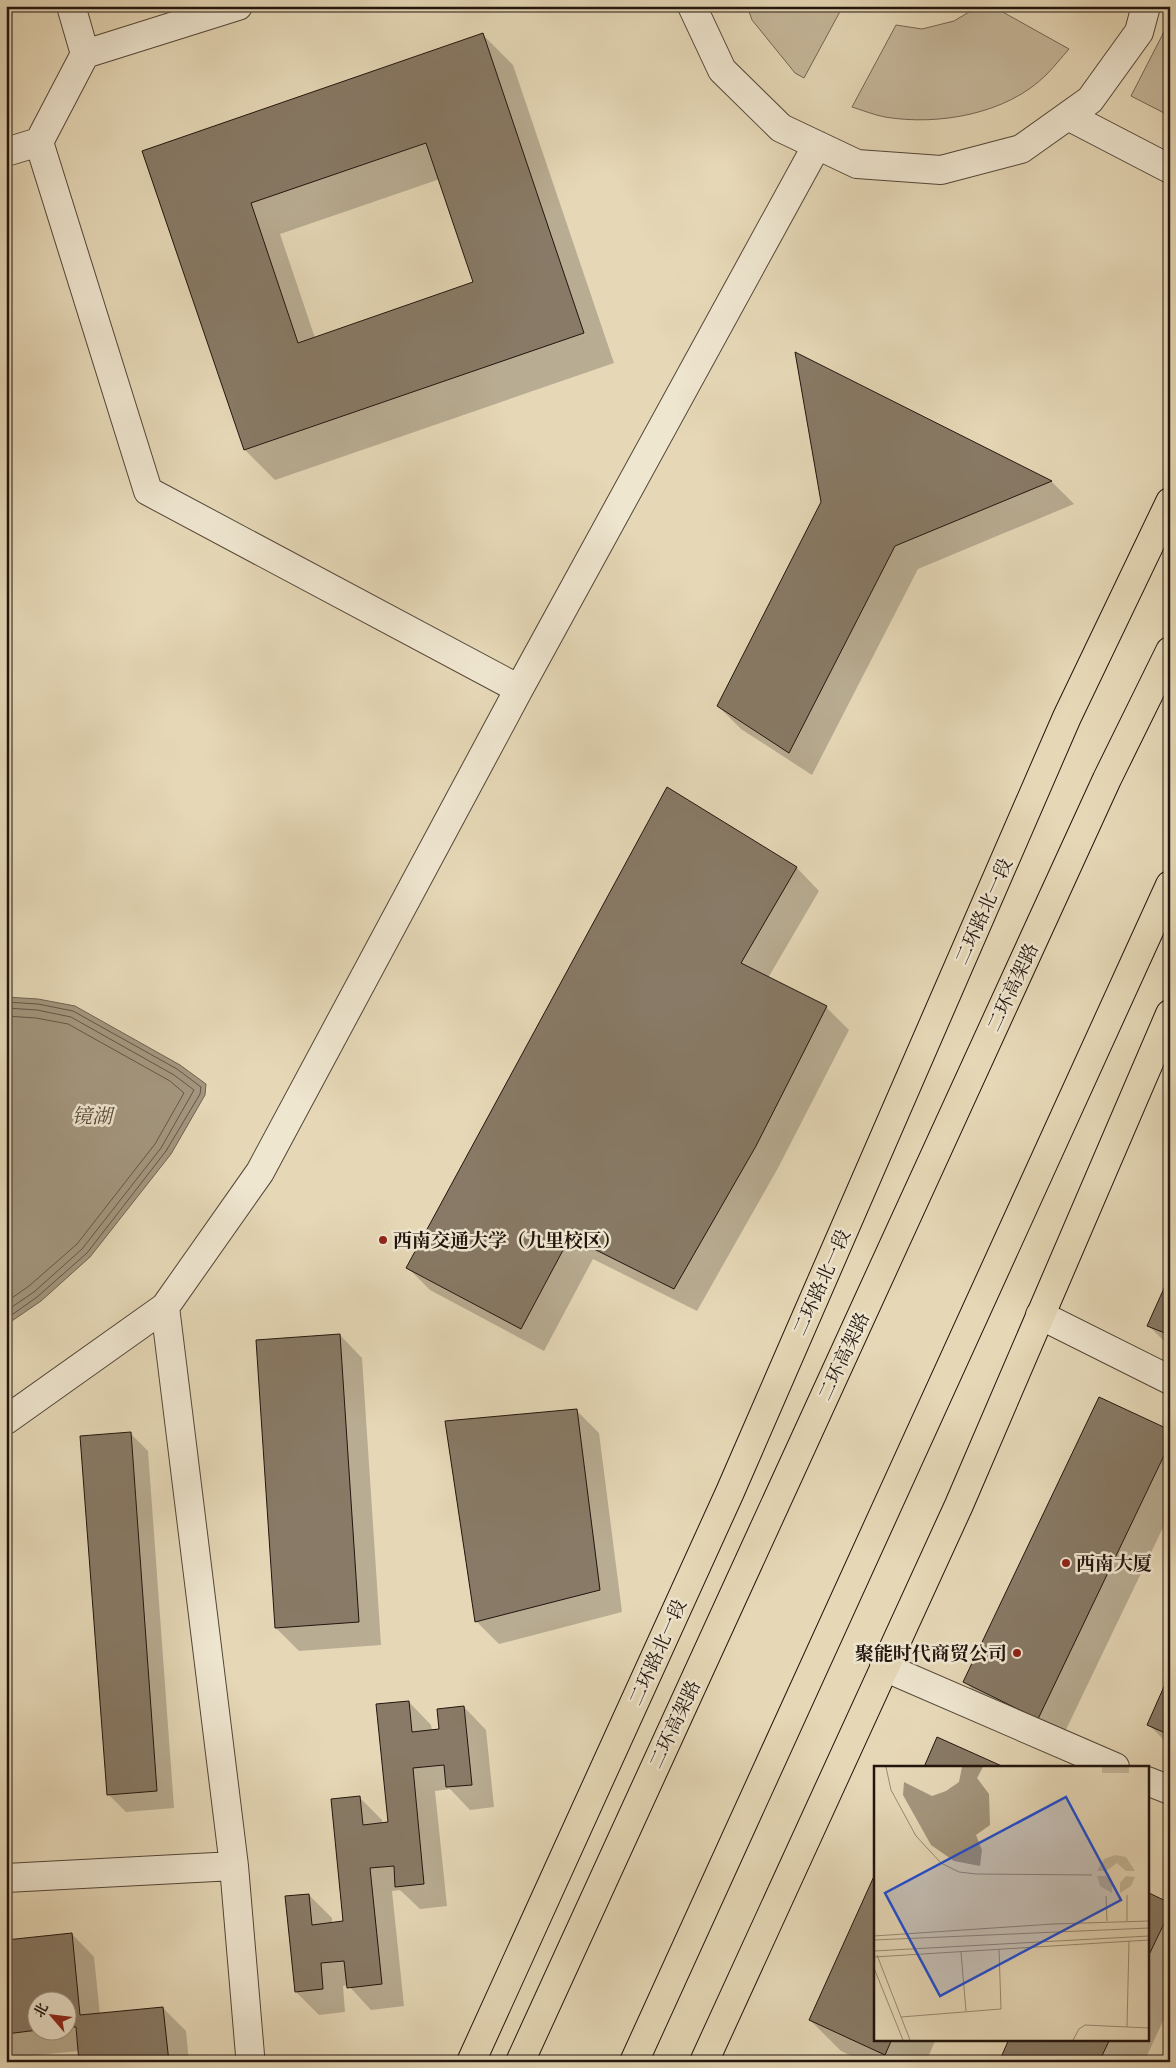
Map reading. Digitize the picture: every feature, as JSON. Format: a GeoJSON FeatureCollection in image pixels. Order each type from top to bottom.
{"type":"FeatureCollection","features":[{"type":"Feature","properties":{"kind":"main road","name":"二环路北一段"},"geometry":{"type":"LineString","coordinates":[[470,2062],[730,1492],[1067,717],[1170,502]]}},
{"type":"Feature","properties":{"kind":"main road","name":"二环高架路"},"geometry":{"type":"LineString","coordinates":[[520,2062],[1099,797],[1170,651]]}},
{"type":"Feature","properties":{"kind":"main road"},"geometry":{"type":"LineString","coordinates":[[634,2062],[1170,885]]}},
{"type":"Feature","properties":{"kind":"main road"},"geometry":{"type":"LineString","coordinates":[[704,2062],[959,1505],[1170,1014]]}},
{"type":"Feature","properties":{"kind":"street"},"geometry":{"type":"LineString","coordinates":[[71,6],[85,54],[39,142],[148,491],[519,689]]}},
{"type":"Feature","properties":{"kind":"street"},"geometry":{"type":"LineString","coordinates":[[85,54],[238,6]]}},
{"type":"Feature","properties":{"kind":"street"},"geometry":{"type":"LineString","coordinates":[[692,6],[722,70],[782,128],[857,164],[941,170],[1021,148],[1090,100],[1138,32],[1146,6]]}},
{"type":"Feature","properties":{"kind":"street"},"geometry":{"type":"LineString","coordinates":[[1068,116],[1170,169]]}},
{"type":"Feature","properties":{"kind":"street"},"geometry":{"type":"LineString","coordinates":[[6,152],[39,142]]}},
{"type":"Feature","properties":{"kind":"street"},"geometry":{"type":"LineString","coordinates":[[6,1420],[165,1306],[260,1172],[519,689],[817,145]]}},
{"type":"Feature","properties":{"kind":"street"},"geometry":{"type":"LineString","coordinates":[[165,1306],[234,1866],[250,2055]]}},
{"type":"Feature","properties":{"kind":"street"},"geometry":{"type":"LineString","coordinates":[[1040,1315],[1170,1380]]}},
{"type":"Feature","properties":{"kind":"street"},"geometry":{"type":"LineString","coordinates":[[884,1668],[1113,1766]]}},
{"type":"Feature","properties":{"kind":"street"},"geometry":{"type":"LineString","coordinates":[[1148,1781],[1170,1790]]}},
{"type":"Feature","properties":{"kind":"street"},"geometry":{"type":"LineString","coordinates":[[6,1878],[234,1866]]}},
{"type":"Feature","properties":{"kind":"shaded area"},"geometry":{"type":"Polygon","coordinates":[[[747,6],[843,6],[804,78],[795,73],[752,20],[747,6]]]}},
{"type":"Feature","properties":{"kind":"shaded area"},"geometry":{"type":"Polygon","coordinates":[[[979,6],[992,6],[1069,49],[1046,75],[1030,88],[992,108],[971,114],[927,120],[906,119],[881,116],[852,107],[896,25],[922,29],[954,21],[979,6]]]}},
{"type":"Feature","properties":{"kind":"shaded area"},"geometry":{"type":"Polygon","coordinates":[[[1170,20],[1170,116],[1131,96],[1170,20]]]}},
{"type":"Feature","properties":{"kind":"water","name":"镜湖"},"geometry":{"type":"Polygon","coordinates":[[[6,997],[38,999],[75,1006],[180,1065],[206,1084],[205,1095],[171,1154],[90,1257],[41,1301],[6,1325],[6,997]]]}},
{"type":"Feature","properties":{"kind":"building"},"geometry":{"type":"Polygon","coordinates":[[[483,33],[584,333],[244,450],[142,151],[483,33]],[[426,143],[251,203],[298,343],[473,282],[426,143]]]}},
{"type":"Feature","properties":{"kind":"building"},"geometry":{"type":"Polygon","coordinates":[[[795,352],[1052,481],[895,546],[789,753],[717,706],[821,502],[795,352]]]}},
{"type":"Feature","properties":{"kind":"building"},"geometry":{"type":"Polygon","coordinates":[[[667,787],[797,867],[741,963],[827,1006],[756,1146],[674,1289],[570,1237],[521,1329],[406,1268],[667,787]]]}},
{"type":"Feature","properties":{"kind":"building"},"geometry":{"type":"Polygon","coordinates":[[[1170,1275],[1170,1335],[1147,1326],[1170,1275]]]}},
{"type":"Feature","properties":{"kind":"building"},"geometry":{"type":"Polygon","coordinates":[[[340,1334],[359,1622],[275,1628],[256,1340],[340,1334]]]}},
{"type":"Feature","properties":{"kind":"building","name":"西南大厦"},"geometry":{"type":"Polygon","coordinates":[[[1099,1397],[1170,1430],[1170,1443],[1038,1719],[963,1682],[1099,1397]]]}},
{"type":"Feature","properties":{"kind":"building"},"geometry":{"type":"Polygon","coordinates":[[[577,1409],[600,1590],[475,1622],[445,1421],[577,1409]]]}},
{"type":"Feature","properties":{"kind":"building"},"geometry":{"type":"Polygon","coordinates":[[[131,1432],[157,1791],[107,1795],[80,1436],[131,1432]]]}},
{"type":"Feature","properties":{"kind":"building"},"geometry":{"type":"Polygon","coordinates":[[[1170,1673],[1170,1735],[1147,1725],[1170,1673]]]}},
{"type":"Feature","properties":{"kind":"building"},"geometry":{"type":"Polygon","coordinates":[[[409,1701],[412,1732],[439,1729],[437,1709],[464,1706],[472,1785],[446,1787],[444,1765],[413,1768],[424,1884],[395,1887],[394,1866],[370,1868],[382,1984],[347,1988],[344,1961],[321,1963],[323,1989],[295,1992],[285,1896],[309,1894],[312,1925],[343,1921],[331,1799],[360,1796],[363,1825],[388,1822],[376,1704],[409,1701]]]}},
{"type":"Feature","properties":{"kind":"building"},"geometry":{"type":"Polygon","coordinates":[[[937,1737],[1002,1766],[924,1766],[937,1737]]]}},
{"type":"Feature","properties":{"kind":"building"},"geometry":{"type":"Polygon","coordinates":[[[874,1876],[874,2040],[892,2040],[885,2055],[809,2020],[874,1876]]]}},
{"type":"Feature","properties":{"kind":"building"},"geometry":{"type":"Polygon","coordinates":[[[1148,1892],[1170,1903],[1170,1911],[1148,1957],[1148,1892]]]}},
{"type":"Feature","properties":{"kind":"building"},"geometry":{"type":"Polygon","coordinates":[[[72,1933],[78,1990],[28,1990],[28,2031],[6,2034],[6,1940],[72,1933]]]}},
{"type":"Feature","properties":{"kind":"building"},"geometry":{"type":"Polygon","coordinates":[[[78,1994],[80,2015],[163,2007],[169,2062],[79,2062],[77,2040],[78,1994]]]}},
{"type":"Feature","properties":{"kind":"building"},"geometry":{"type":"Polygon","coordinates":[[[1009,2040],[1110,2040],[1099,2062],[999,2062],[1009,2040]]]}},
{"type":"Feature","properties":{"kind":"place","name":"西南交通大学（九里校区）"},"geometry":{"type":"Point","coordinates":[383,1240]}},
{"type":"Feature","properties":{"kind":"place","name":"西南大厦"},"geometry":{"type":"Point","coordinates":[1066,1563]}},
{"type":"Feature","properties":{"kind":"place","name":"聚能时代商贸公司"},"geometry":{"type":"Point","coordinates":[1017,1653]}}]}
